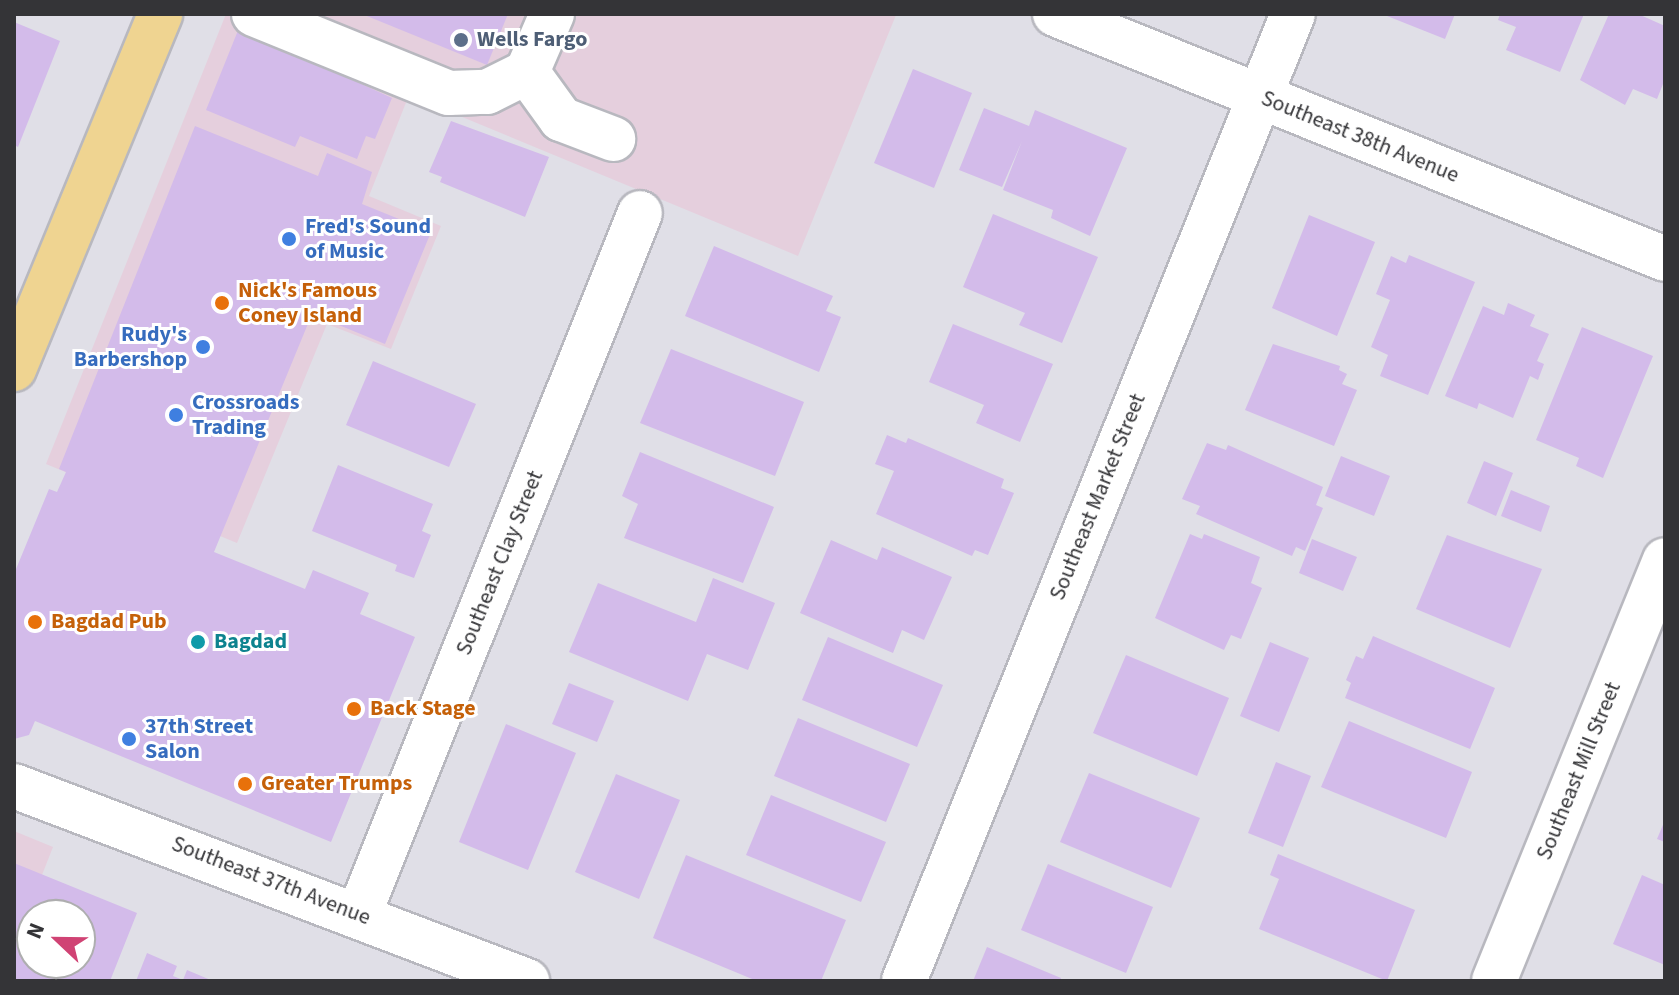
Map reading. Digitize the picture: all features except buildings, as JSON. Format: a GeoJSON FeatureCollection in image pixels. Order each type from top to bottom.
{"type":"FeatureCollection","features":[{"type":"Feature","properties":{"kind":"main road"},"geometry":{"type":"LineString","coordinates":[[14,369],[160,14]]}},
{"type":"Feature","properties":{"kind":"street"},"geometry":{"type":"LineString","coordinates":[[254,14],[449,93],[487,92],[527,72],[552,14]]}},
{"type":"Feature","properties":{"kind":"street"},"geometry":{"type":"LineString","coordinates":[[487,92],[520,14]]}},
{"type":"Feature","properties":{"kind":"street","name":"Southeast 38th Avenue"},"geometry":{"type":"LineString","coordinates":[[1055,14],[1665,259]]}},
{"type":"Feature","properties":{"kind":"street","name":"Southeast Market Street"},"geometry":{"type":"LineString","coordinates":[[904,981],[1293,14]]}},
{"type":"Feature","properties":{"kind":"street"},"geometry":{"type":"LineString","coordinates":[[527,72],[561,119],[613,139]]}},
{"type":"Feature","properties":{"kind":"street","name":"Southeast Clay Street"},"geometry":{"type":"LineString","coordinates":[[359,914],[640,213]]}},
{"type":"Feature","properties":{"kind":"street","name":"Southeast Mill Street"},"geometry":{"type":"LineString","coordinates":[[1494,981],[1665,560]]}},
{"type":"Feature","properties":{"kind":"street","name":"Southeast 37th Avenue"},"geometry":{"type":"LineString","coordinates":[[14,786],[359,914],[527,981]]}},
{"type":"Feature","properties":{"kind":"shaded area"},"geometry":{"type":"Polygon","coordinates":[[[226,14],[896,15],[798,256],[409,95],[369,196],[441,226],[391,349],[327,324],[237,543],[46,464],[226,14]]]}},
{"type":"Feature","properties":{"kind":"shaded area"},"geometry":{"type":"Polygon","coordinates":[[[14,831],[53,847],[33,899],[16,899],[14,946],[14,831]]]}},
{"type":"Feature","properties":{"kind":"place","name":"Wells Fargo"},"geometry":{"type":"Point","coordinates":[461,40]}},
{"type":"Feature","properties":{"kind":"place","name":"Fred's Sound of Music"},"geometry":{"type":"Point","coordinates":[289,239]}},
{"type":"Feature","properties":{"kind":"place","name":"Nick's Famous Coney Island"},"geometry":{"type":"Point","coordinates":[222,303]}},
{"type":"Feature","properties":{"kind":"place","name":"Rudy's Barbershop"},"geometry":{"type":"Point","coordinates":[203,347]}},
{"type":"Feature","properties":{"kind":"place","name":"Crossroads Trading"},"geometry":{"type":"Point","coordinates":[176,415]}},
{"type":"Feature","properties":{"kind":"place","name":"Bagdad Pub"},"geometry":{"type":"Point","coordinates":[35,622]}},
{"type":"Feature","properties":{"kind":"place","name":"Bagdad"},"geometry":{"type":"Point","coordinates":[198,642]}},
{"type":"Feature","properties":{"kind":"place","name":"Back Stage"},"geometry":{"type":"Point","coordinates":[354,709]}},
{"type":"Feature","properties":{"kind":"place","name":"37th Street Salon"},"geometry":{"type":"Point","coordinates":[129,739]}},
{"type":"Feature","properties":{"kind":"place","name":"Greater Trumps"},"geometry":{"type":"Point","coordinates":[245,784]}}]}
